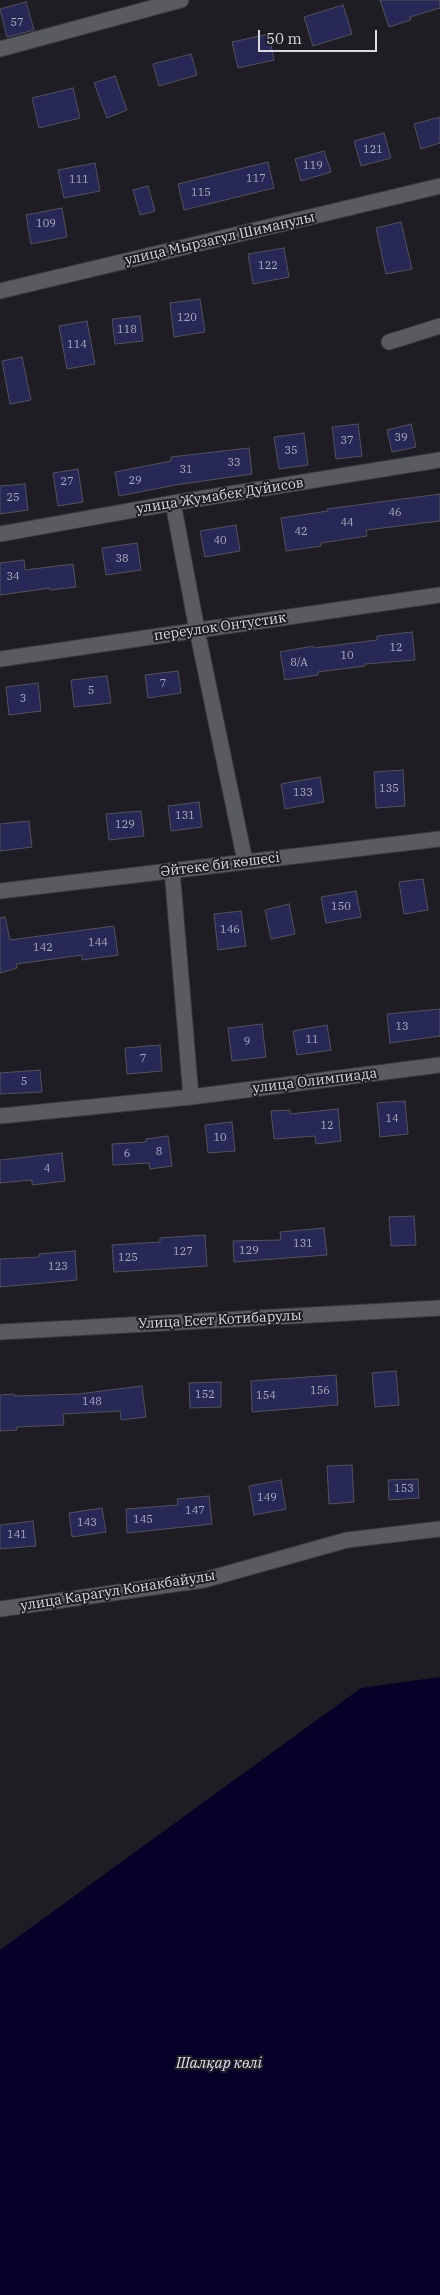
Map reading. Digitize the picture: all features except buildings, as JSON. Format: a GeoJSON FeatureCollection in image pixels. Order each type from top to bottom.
{"type":"FeatureCollection","features":[{"type":"Feature","properties":{"kind":"street"},"geometry":{"type":"LineString","coordinates":[[0,49],[181,0]]}},
{"type":"Feature","properties":{"kind":"street","name":"улица Мырзагул Шиманулы"},"geometry":{"type":"LineString","coordinates":[[0,291],[440,186]]}},
{"type":"Feature","properties":{"kind":"street"},"geometry":{"type":"LineString","coordinates":[[389,342],[440,326]]}},
{"type":"Feature","properties":{"kind":"street","name":"улица Жумабек Дуйисов"},"geometry":{"type":"LineString","coordinates":[[0,534],[173,503],[440,460]]}},
{"type":"Feature","properties":{"kind":"street"},"geometry":{"type":"LineString","coordinates":[[173,503],[197,630],[246,861]]}},
{"type":"Feature","properties":{"kind":"street","name":"переулок Онтустик"},"geometry":{"type":"LineString","coordinates":[[0,659],[440,595]]}},
{"type":"Feature","properties":{"kind":"street","name":"Әйтеке би көшесі"},"geometry":{"type":"LineString","coordinates":[[0,891],[440,839]]}},
{"type":"Feature","properties":{"kind":"street"},"geometry":{"type":"LineString","coordinates":[[172,870],[191,1097]]}},
{"type":"Feature","properties":{"kind":"street","name":"улица Олимпиада"},"geometry":{"type":"LineString","coordinates":[[0,1116],[191,1097],[440,1065]]}},
{"type":"Feature","properties":{"kind":"street","name":"Улица Есет Котибарулы"},"geometry":{"type":"LineString","coordinates":[[0,1332],[440,1308]]}},
{"type":"Feature","properties":{"kind":"street","name":"улица Карагул Конакбайулы"},"geometry":{"type":"LineString","coordinates":[[0,1609],[204,1580],[347,1540],[440,1529]]}},
{"type":"Feature","properties":{"kind":"water","name":"Шалқар көлі"},"geometry":{"type":"Polygon","coordinates":[[[440,1677],[440,2295],[0,2295],[0,1950],[361,1688],[440,1677]]]}}]}
